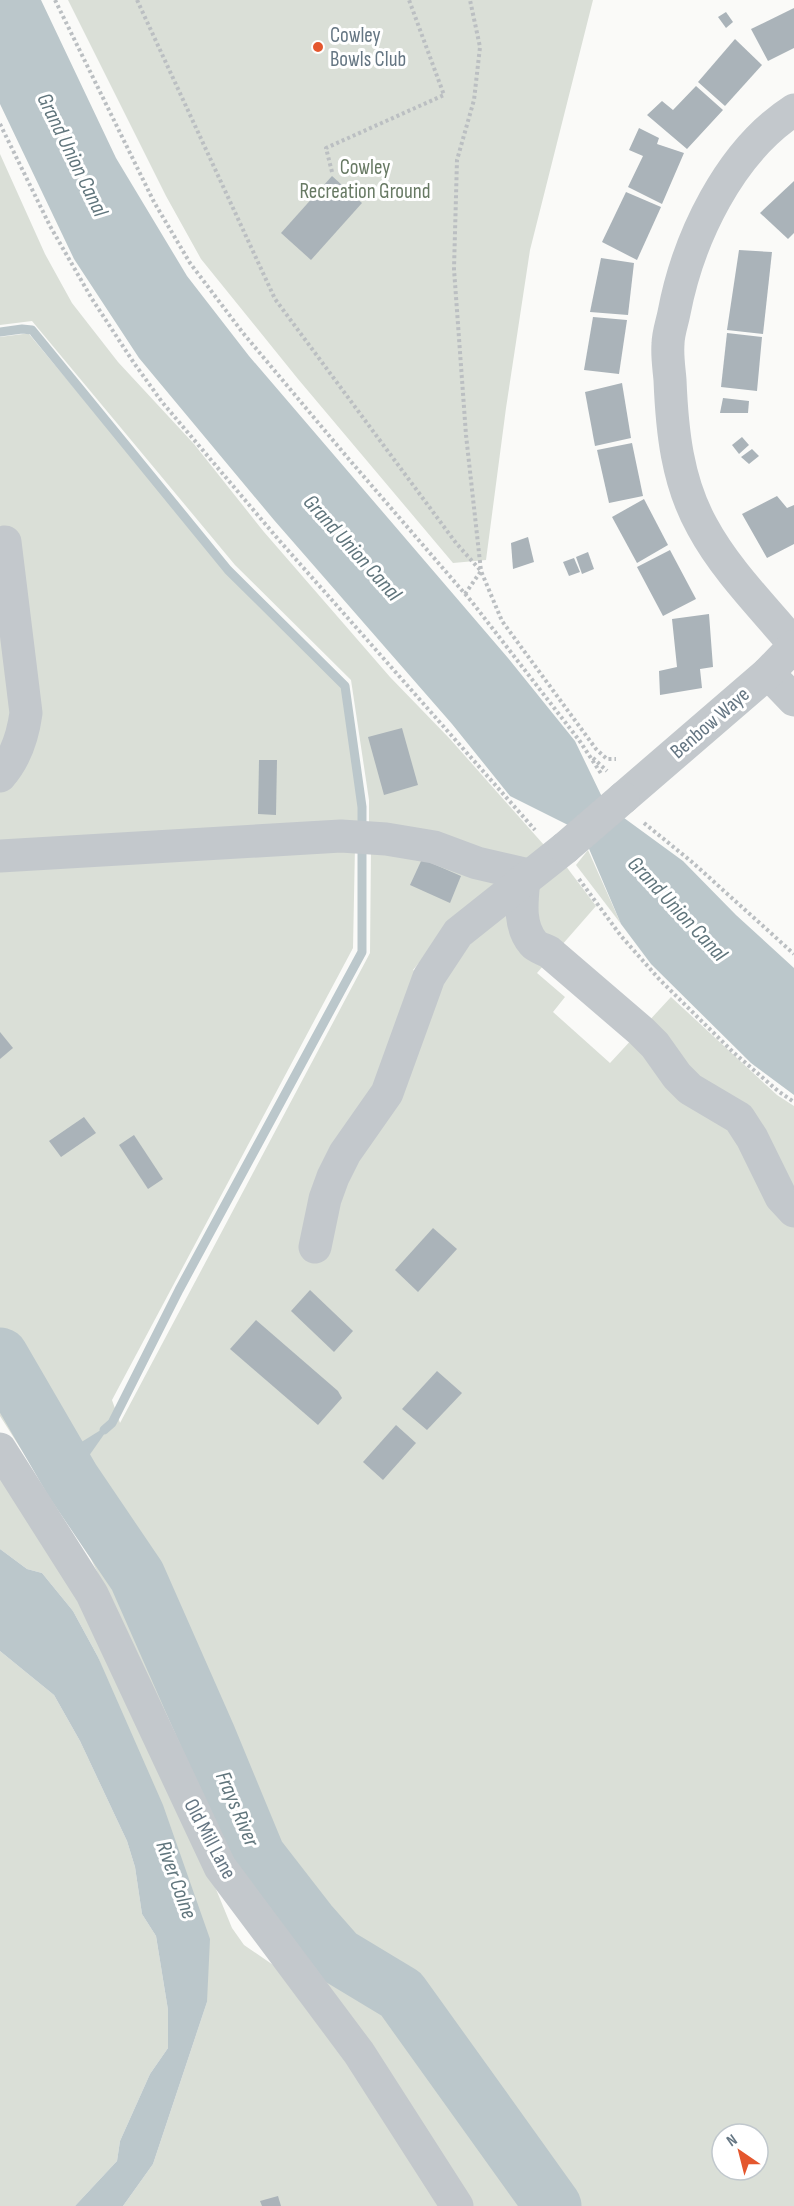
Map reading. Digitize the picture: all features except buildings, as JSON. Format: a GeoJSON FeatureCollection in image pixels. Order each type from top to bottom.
{"type":"FeatureCollection","features":[{"type":"Feature","properties":{"kind":"street"},"geometry":{"type":"LineString","coordinates":[[794,110],[784,116],[748,150],[722,188],[696,236],[678,290],[668,343],[675,447],[685,487],[701,525],[720,555],[794,645]]}},
{"type":"Feature","properties":{"kind":"street"},"geometry":{"type":"LineString","coordinates":[[0,776],[14,754],[22,734],[26,712],[4,542]]}},
{"type":"Feature","properties":{"kind":"street","name":"Benbow Waye"},"geometry":{"type":"LineString","coordinates":[[315,1247],[325,1199],[333,1177],[345,1154],[387,1093],[429,977],[458,933],[526,877],[566,859],[624,800],[768,673],[794,645]]}},
{"type":"Feature","properties":{"kind":"street"},"geometry":{"type":"LineString","coordinates":[[768,673],[794,700]]}},
{"type":"Feature","properties":{"kind":"street"},"geometry":{"type":"LineString","coordinates":[[0,856],[341,836],[386,838],[434,848],[526,877],[521,906],[523,920],[533,943],[553,956],[641,1031],[690,1089],[739,1118],[752,1138],[782,1197],[794,1211]]}},
{"type":"Feature","properties":{"kind":"street","name":"Old Mill Lane"},"geometry":{"type":"LineString","coordinates":[[0,1449],[92,1594],[220,1867],[359,2053],[457,2206]]}},
{"type":"Feature","properties":{"kind":"path"},"geometry":{"type":"LineString","coordinates":[[55,0],[154,202],[190,263],[243,333],[465,594],[624,800],[794,954]]}},
{"type":"Feature","properties":{"kind":"path"},"geometry":{"type":"LineString","coordinates":[[137,0],[275,299],[456,543],[481,571]]}},
{"type":"Feature","properties":{"kind":"path"},"geometry":{"type":"LineString","coordinates":[[332,171],[326,148],[444,95],[409,0]]}},
{"type":"Feature","properties":{"kind":"path"},"geometry":{"type":"LineString","coordinates":[[470,0],[480,47],[474,100],[457,160],[454,268],[466,435],[481,571],[502,621],[596,749]]}},
{"type":"Feature","properties":{"kind":"path"},"geometry":{"type":"LineString","coordinates":[[0,124],[50,226],[98,309],[162,402],[278,540],[566,859],[621,936],[660,980],[733,1052],[778,1092],[794,1102]]}},
{"type":"Feature","properties":{"kind":"path"},"geometry":{"type":"LineString","coordinates":[[465,594],[481,571]]}},
{"type":"Feature","properties":{"kind":"green space","name":"Cowley Recreation Ground"},"geometry":{"type":"Polygon","coordinates":[[[68,0],[593,0],[530,250],[486,560],[453,563],[298,379],[201,259],[166,196],[68,0]]]}},
{"type":"Feature","properties":{"kind":"green space"},"geometry":{"type":"Polygon","coordinates":[[[0,154],[45,254],[72,303],[118,362],[194,444],[264,532],[390,677],[450,739],[552,854],[528,873],[369,830],[369,800],[351,680],[235,565],[32,321],[0,325],[0,154]]]}},
{"type":"Feature","properties":{"kind":"green space"},"geometry":{"type":"Polygon","coordinates":[[[29,334],[228,572],[343,687],[359,806],[359,835],[355,846],[353,948],[112,1400],[120,1423],[370,953],[371,847],[503,880],[453,922],[413,970],[429,977],[467,947],[518,898],[550,958],[537,973],[565,997],[553,1012],[610,1063],[671,997],[777,1095],[794,1106],[794,2206],[572,2206],[403,1975],[348,1947],[303,1894],[269,1841],[209,1698],[145,1573],[0,1343],[0,337],[29,334]]]}},
{"type":"Feature","properties":{"kind":"green space"},"geometry":{"type":"Polygon","coordinates":[[[588,850],[621,924],[576,865],[588,850]]]}},
{"type":"Feature","properties":{"kind":"green space"},"geometry":{"type":"Polygon","coordinates":[[[559,857],[596,906],[554,954],[524,906],[559,857]]]}},
{"type":"Feature","properties":{"kind":"green space"},"geometry":{"type":"Polygon","coordinates":[[[0,1379],[138,1601],[221,1788],[249,1860],[277,1901],[322,1956],[373,1993],[394,2005],[534,2206],[469,2206],[236,1864],[205,1794],[91,1559],[0,1416],[0,1379]]]}},
{"type":"Feature","properties":{"kind":"green space"},"geometry":{"type":"Polygon","coordinates":[[[0,1464],[61,1563],[178,1797],[232,1928],[244,1945],[279,1969],[313,2009],[442,2206],[123,2206],[153,2164],[207,2002],[207,1958],[98,1657],[73,1611],[42,1573],[27,1569],[0,1549],[0,1464]]]}},
{"type":"Feature","properties":{"kind":"green space"},"geometry":{"type":"Polygon","coordinates":[[[0,1651],[54,1695],[80,1741],[127,1841],[135,1867],[142,1914],[156,1936],[168,2010],[168,2048],[150,2074],[120,2141],[117,2161],[75,2206],[0,2206],[0,1651]]]}},
{"type":"Feature","properties":{"kind":"water","name":"Grand Union Canal"},"geometry":{"type":"Polygon","coordinates":[[[0,0],[41,0],[116,158],[187,276],[249,356],[508,658],[575,741],[603,799],[620,815],[683,861],[736,915],[794,968],[794,1095],[751,1063],[651,964],[621,924],[587,844],[568,825],[510,796],[452,724],[274,520],[139,358],[74,259],[0,104],[0,0]]]}},
{"type":"Feature","properties":{"kind":"water"},"geometry":{"type":"Polygon","coordinates":[[[112,1423],[72,1480],[59,1456],[112,1423]]]}},
{"type":"Feature","properties":{"kind":"water","name":"River Colne"},"geometry":{"type":"Polygon","coordinates":[[[0,1549],[27,1569],[42,1573],[73,1611],[98,1657],[163,1805],[210,1939],[207,2002],[153,2164],[123,2206],[75,2206],[117,2161],[120,2141],[150,2074],[168,2048],[168,2010],[156,1936],[142,1914],[135,1867],[127,1841],[80,1741],[54,1695],[0,1651],[0,1549]]]}},
{"type":"Feature","properties":{"kind":"waterway"},"geometry":{"type":"LineString","coordinates":[[0,332],[32,330],[228,570],[345,686],[362,807],[362,952],[179,1290],[112,1423],[104,1430]]}},
{"type":"Feature","properties":{"kind":"waterway","name":"Frays River"},"geometry":{"type":"LineString","coordinates":[[0,1356],[72,1480],[137,1576],[257,1856],[338,1956],[401,1994],[553,2206]]}},
{"type":"Feature","properties":{"kind":"place","name":"Cowley Bowls Club"},"geometry":{"type":"Point","coordinates":[318,47]}}]}
